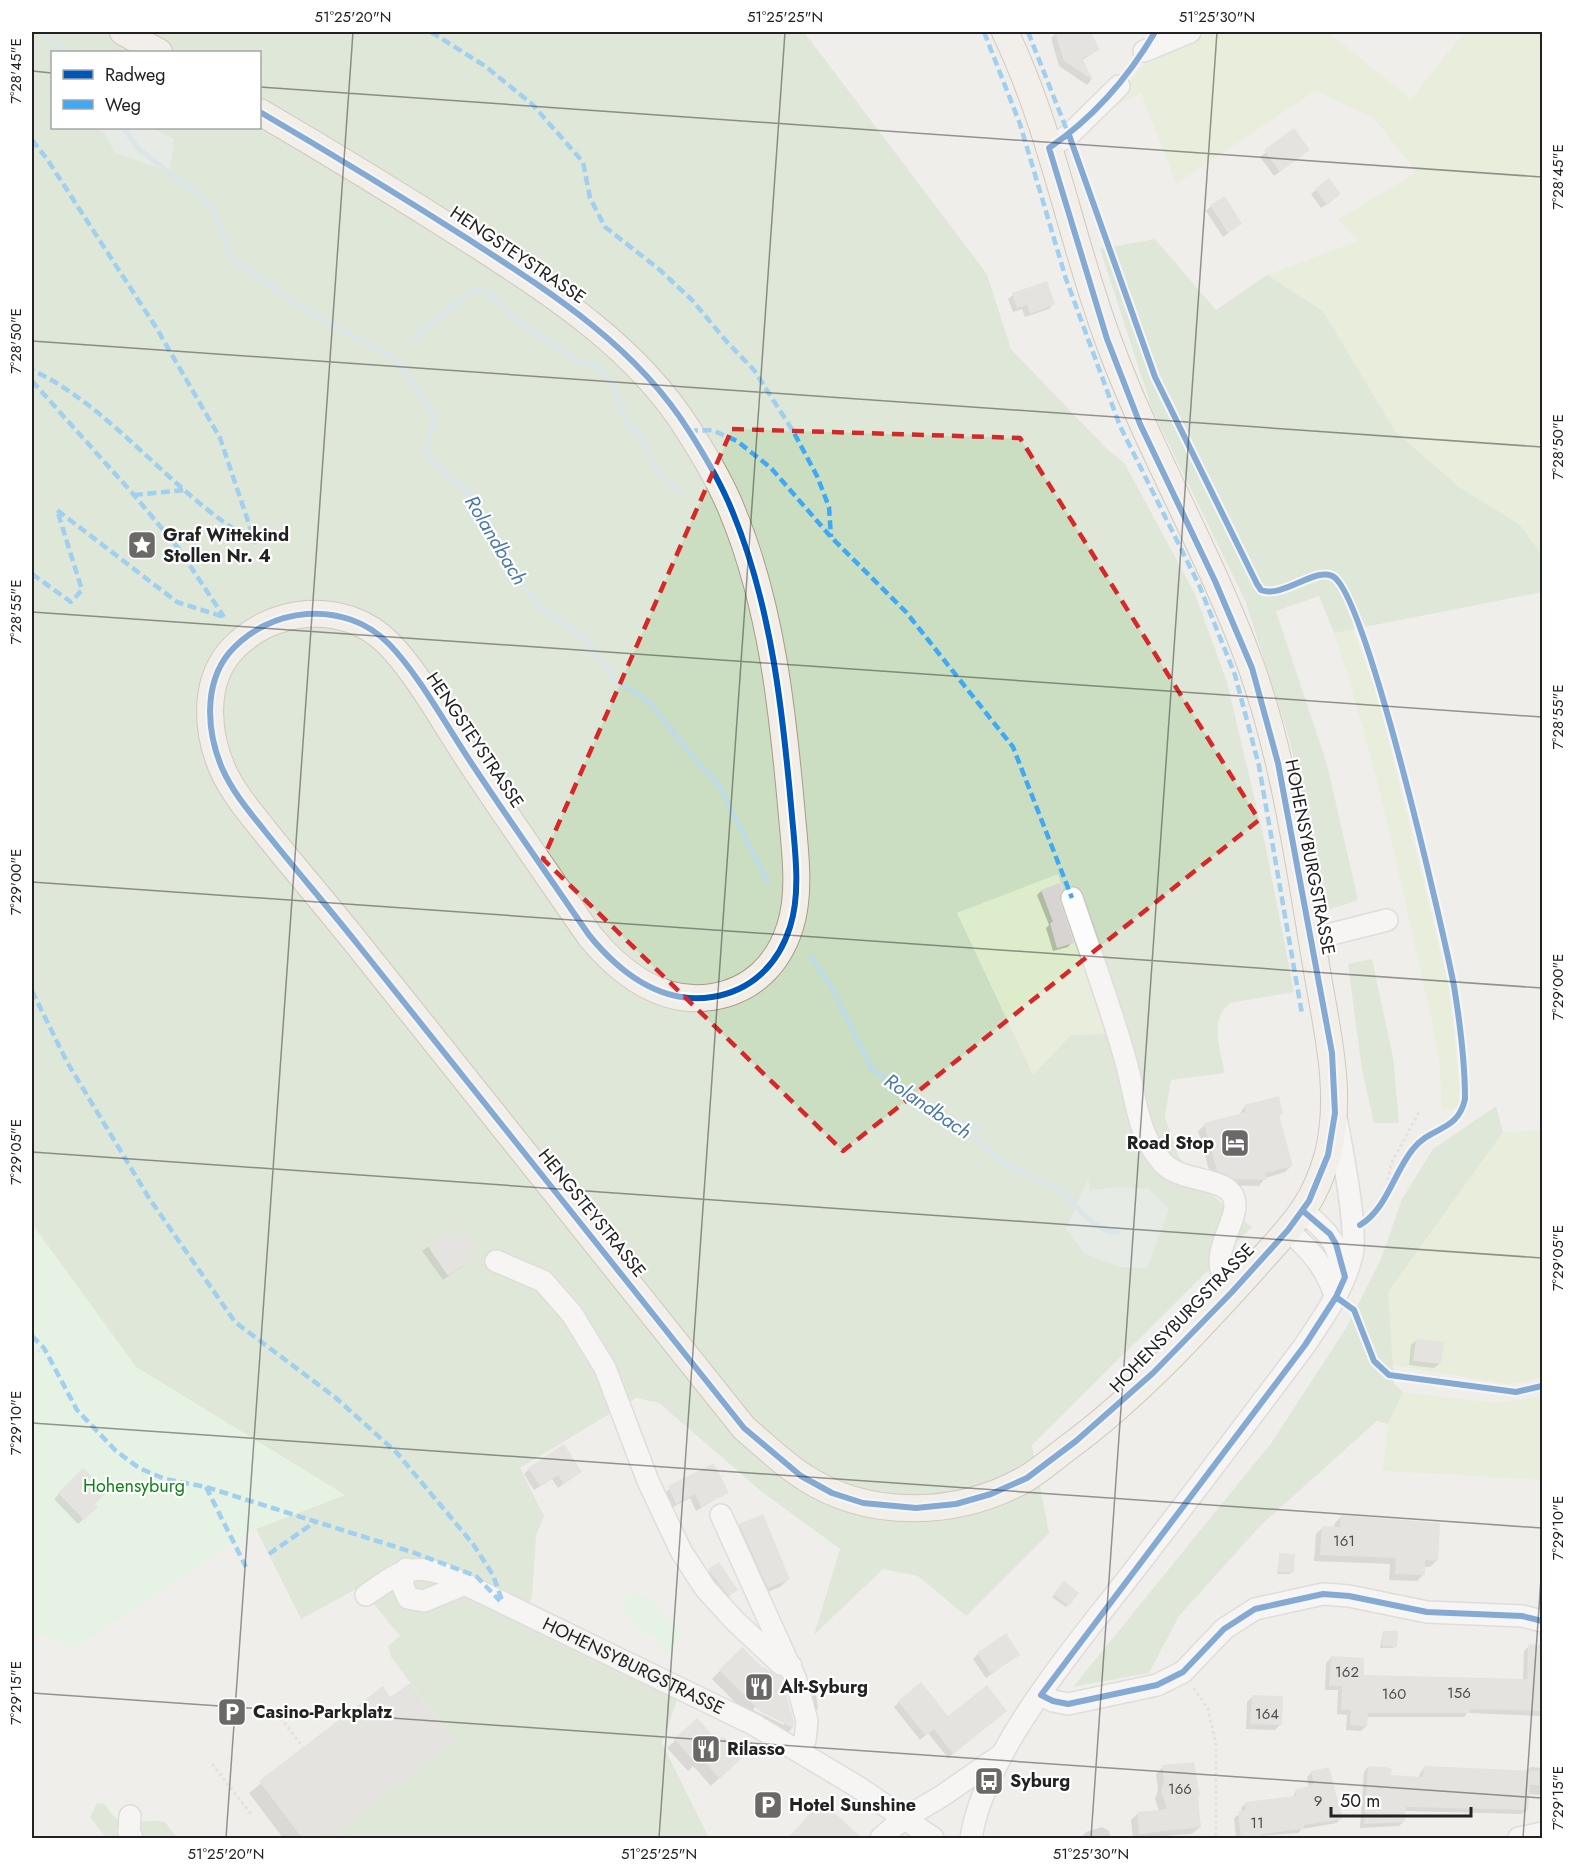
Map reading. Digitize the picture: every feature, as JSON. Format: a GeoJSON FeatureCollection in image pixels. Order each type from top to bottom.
{"type":"FeatureCollection","features":[{"type":"Feature","properties":{"kind":"main road"},"geometry":{"type":"LineString","coordinates":[[123,32],[157,51]]}},
{"type":"Feature","properties":{"kind":"main road","name":"HOHENSYBURGSTRASSE"},"geometry":{"type":"LineString","coordinates":[[1005,32],[1034,102],[1107,339],[1136,413],[1215,581],[1252,668],[1278,763],[1332,1053],[1335,1113],[1328,1155],[1296,1221],[1232,1292],[1135,1390],[1076,1442]]}},
{"type":"Feature","properties":{"kind":"main road","name":"HENGSTEYSTRASSE"},"geometry":{"type":"LineString","coordinates":[[261,113],[384,185],[552,293],[605,334],[653,383],[689,431],[732,511],[763,610],[788,766],[795,853],[794,912],[784,943],[765,972],[747,987],[727,994],[680,998],[651,988],[624,971],[606,956],[589,935],[426,694],[388,642],[341,616],[316,612],[264,624],[242,639],[225,658],[211,694],[209,718],[213,743],[223,771],[238,797],[744,1428],[801,1476],[832,1493],[863,1503],[916,1509],[956,1504],[991,1494],[1027,1478],[1076,1442]]}},
{"type":"Feature","properties":{"kind":"street"},"geometry":{"type":"LineString","coordinates":[[1144,51],[1190,32]]}},
{"type":"Feature","properties":{"kind":"street"},"geometry":{"type":"LineString","coordinates":[[1048,148],[1068,135],[1119,86]]}},
{"type":"Feature","properties":{"kind":"street"},"geometry":{"type":"LineString","coordinates":[[1072,898],[1126,1062],[1137,1115],[1148,1141],[1164,1164],[1181,1176],[1219,1185],[1232,1194],[1235,1203],[1223,1241],[1220,1270],[1223,1281],[1232,1292]]}},
{"type":"Feature","properties":{"kind":"street"},"geometry":{"type":"LineString","coordinates":[[1312,939],[1387,920]]}},
{"type":"Feature","properties":{"kind":"street"},"geometry":{"type":"LineString","coordinates":[[971,1839],[981,1803],[1002,1754],[1041,1695],[1305,1345],[1336,1297],[1353,1252],[1352,1227],[1335,1113]]}},
{"type":"Feature","properties":{"kind":"street"},"geometry":{"type":"LineString","coordinates":[[1296,1221],[1330,1234],[1336,1244],[1345,1277]]}},
{"type":"Feature","properties":{"kind":"street"},"geometry":{"type":"LineString","coordinates":[[1296,1221],[1327,1272],[1336,1297]]}},
{"type":"Feature","properties":{"kind":"street"},"geometry":{"type":"LineString","coordinates":[[496,1261],[543,1281],[572,1314],[605,1368],[648,1481],[691,1568],[734,1620],[781,1664],[791,1666]]}},
{"type":"Feature","properties":{"kind":"street"},"geometry":{"type":"LineString","coordinates":[[721,1515],[791,1666],[807,1721],[805,1740],[800,1752]]}},
{"type":"Feature","properties":{"kind":"street","name":"HOHENSYBURGSTRASSE"},"geometry":{"type":"LineString","coordinates":[[406,1569],[423,1568],[465,1584],[753,1724],[858,1787],[933,1839]]}},
{"type":"Feature","properties":{"kind":"street"},"geometry":{"type":"LineString","coordinates":[[406,1569],[402,1584],[408,1598],[424,1601],[465,1584]]}},
{"type":"Feature","properties":{"kind":"street"},"geometry":{"type":"LineString","coordinates":[[366,1595],[406,1569]]}},
{"type":"Feature","properties":{"kind":"street"},"geometry":{"type":"LineString","coordinates":[[1041,1695],[1053,1701],[1068,1704],[1157,1685],[1183,1672],[1224,1629],[1255,1609],[1323,1594],[1348,1596],[1427,1612],[1522,1616],[1542,1621]]}},
{"type":"Feature","properties":{"kind":"street"},"geometry":{"type":"LineString","coordinates":[[881,1839],[903,1819],[1002,1754]]}},
{"type":"Feature","properties":{"kind":"street"},"geometry":{"type":"LineString","coordinates":[[130,1816],[129,1832],[132,1839]]}},
{"type":"Feature","properties":{"kind":"street"},"geometry":{"type":"LineString","coordinates":[[1520,1839],[1542,1833]]}},
{"type":"Feature","properties":{"kind":"path"},"geometry":{"type":"LineString","coordinates":[[1385,1198],[1391,1164],[1419,1112]]}},
{"type":"Feature","properties":{"kind":"path"},"geometry":{"type":"LineString","coordinates":[[32,1354],[44,1348]]}},
{"type":"Feature","properties":{"kind":"path"},"geometry":{"type":"LineString","coordinates":[[1183,1672],[1208,1708],[1216,1744],[1216,1839]]}},
{"type":"Feature","properties":{"kind":"path"},"geometry":{"type":"LineString","coordinates":[[277,1713],[303,1747]]}},
{"type":"Feature","properties":{"kind":"path"},"geometry":{"type":"LineString","coordinates":[[212,1764],[251,1814]]}},
{"type":"Feature","properties":{"kind":"highlighted area"},"geometry":{"type":"Polygon","coordinates":[[[732,429],[1020,438],[1259,820],[843,1151],[543,859],[732,429]]]}},
{"type":"Feature","properties":{"kind":"green space"},"geometry":{"type":"Polygon","coordinates":[[[32,32],[804,32],[987,274],[1011,349],[1106,448],[1125,464],[1195,594],[1227,682],[1265,843],[1294,992],[1230,1003],[1224,1010],[1218,1026],[1219,1045],[1225,1073],[1171,1080],[1165,1117],[1179,1157],[1204,1189],[1252,1227],[1032,1445],[1049,1533],[966,1616],[918,1576],[883,1569],[814,1635],[840,1549],[762,1492],[659,1403],[636,1398],[520,1468],[544,1516],[536,1536],[532,1597],[518,1622],[681,1689],[662,1743],[709,1838],[328,1838],[454,1741],[391,1657],[388,1646],[400,1636],[360,1587],[301,1619],[256,1529],[345,1495],[136,1367],[32,1224],[32,32]],[[1058,874],[957,913],[1033,1075],[1071,1035],[1107,1034],[1058,874]]]}},
{"type":"Feature","properties":{"kind":"green space"},"geometry":{"type":"Polygon","coordinates":[[[1211,32],[1267,35],[1277,32],[1328,32],[1411,99],[1464,32],[1542,32],[1542,555],[1520,525],[1459,487],[1395,431],[1323,311],[1267,275],[1358,241],[1338,220],[1416,172],[1374,118],[1315,91],[1176,184],[1141,93],[1109,109],[1146,61],[1211,32]]]}},
{"type":"Feature","properties":{"kind":"green space"},"geometry":{"type":"Polygon","coordinates":[[[1155,239],[1216,310],[1267,275],[1323,311],[1395,431],[1459,487],[1520,525],[1542,555],[1542,592],[1334,633],[1319,596],[1276,611],[1327,764],[1358,900],[1328,910],[1289,738],[1245,600],[1153,412],[1100,249],[1155,239]]]}},
{"type":"Feature","properties":{"kind":"green space"},"geometry":{"type":"Polygon","coordinates":[[[1353,629],[1378,697],[1449,987],[1460,1090],[1458,1108],[1442,1109],[1439,1058],[1400,877],[1363,730],[1334,633],[1353,629]]]}},
{"type":"Feature","properties":{"kind":"green space"},"geometry":{"type":"Polygon","coordinates":[[[1058,873],[1108,1034],[1071,1035],[1033,1075],[957,913],[1058,873]]]}},
{"type":"Feature","properties":{"kind":"green space"},"geometry":{"type":"Polygon","coordinates":[[[1372,959],[1393,1057],[1399,1123],[1374,1123],[1362,1070],[1348,964],[1372,959]]]}},
{"type":"Feature","properties":{"kind":"green space"},"geometry":{"type":"Polygon","coordinates":[[[1496,1106],[1503,1132],[1388,1292],[1394,1384],[1403,1392],[1388,1424],[1377,1421],[1261,1525],[1179,1616],[1149,1673],[1073,1687],[1272,1442],[1346,1328],[1381,1259],[1402,1199],[1433,1149],[1496,1106]]]}},
{"type":"Feature","properties":{"kind":"green space"},"geometry":{"type":"Polygon","coordinates":[[[1542,1130],[1542,1378],[1507,1384],[1392,1365],[1388,1292],[1503,1132],[1542,1130]]]}},
{"type":"Feature","properties":{"kind":"green space","name":"Hohensyburg"},"geometry":{"type":"Polygon","coordinates":[[[32,1224],[136,1367],[345,1495],[256,1529],[74,1649],[45,1635],[32,1639],[32,1224]]]}},
{"type":"Feature","properties":{"kind":"green space"},"geometry":{"type":"Polygon","coordinates":[[[1403,1392],[1496,1403],[1542,1397],[1542,1480],[1383,1471],[1388,1424],[1403,1392]]]}},
{"type":"Feature","properties":{"kind":"green space"},"geometry":{"type":"Polygon","coordinates":[[[637,1593],[651,1599],[684,1635],[666,1656],[654,1636],[642,1634],[623,1610],[627,1594],[637,1593]]]}},
{"type":"Feature","properties":{"kind":"green space"},"geometry":{"type":"Polygon","coordinates":[[[97,1803],[105,1804],[118,1820],[125,1822],[165,1822],[177,1838],[106,1838],[90,1817],[97,1803]]]}},
{"type":"Feature","properties":{"kind":"shaded area"},"geometry":{"type":"Polygon","coordinates":[[[98,129],[154,129],[174,139],[170,172],[115,153],[105,134],[98,129]]]}},
{"type":"Feature","properties":{"kind":"shaded area"},"geometry":{"type":"Polygon","coordinates":[[[1088,1178],[1090,1190],[1119,1187],[1149,1189],[1169,1209],[1147,1268],[1120,1267],[1085,1254],[1066,1229],[1088,1178]]]}},
{"type":"Feature","properties":{"kind":"building"},"geometry":{"type":"Polygon","coordinates":[[[1055,32],[1091,32],[1100,50],[1082,58],[1093,80],[1064,61],[1055,32]]]}},
{"type":"Feature","properties":{"kind":"building"},"geometry":{"type":"Polygon","coordinates":[[[1294,128],[1310,150],[1280,172],[1264,150],[1294,128]]]}},
{"type":"Feature","properties":{"kind":"building"},"geometry":{"type":"Polygon","coordinates":[[[1329,178],[1341,194],[1327,205],[1315,189],[1329,178]]]}},
{"type":"Feature","properties":{"kind":"building"},"geometry":{"type":"Polygon","coordinates":[[[1225,196],[1242,224],[1228,233],[1210,205],[1225,196]]]}},
{"type":"Feature","properties":{"kind":"building"},"geometry":{"type":"Polygon","coordinates":[[[1047,281],[1055,304],[1030,314],[1027,305],[1017,308],[1012,293],[1047,281]]]}},
{"type":"Feature","properties":{"kind":"building"},"geometry":{"type":"Polygon","coordinates":[[[1060,883],[1062,890],[1060,902],[1074,943],[1057,948],[1050,923],[1053,922],[1041,890],[1060,883]]]}},
{"type":"Feature","properties":{"kind":"building"},"geometry":{"type":"Polygon","coordinates":[[[1279,1096],[1283,1114],[1279,1115],[1293,1166],[1265,1173],[1267,1180],[1235,1179],[1217,1171],[1204,1123],[1246,1112],[1244,1105],[1279,1096]]]}},
{"type":"Feature","properties":{"kind":"building"},"geometry":{"type":"Polygon","coordinates":[[[451,1227],[458,1238],[465,1233],[474,1246],[467,1251],[473,1259],[448,1276],[427,1245],[451,1227]]]}},
{"type":"Feature","properties":{"kind":"building"},"geometry":{"type":"Polygon","coordinates":[[[1416,1339],[1444,1342],[1441,1364],[1413,1361],[1416,1339]]]}},
{"type":"Feature","properties":{"kind":"building"},"geometry":{"type":"Polygon","coordinates":[[[564,1444],[582,1472],[564,1484],[558,1475],[540,1486],[528,1468],[564,1444]]]}},
{"type":"Feature","properties":{"kind":"building"},"geometry":{"type":"Polygon","coordinates":[[[714,1463],[729,1493],[701,1507],[695,1494],[676,1504],[668,1486],[714,1463]]]}},
{"type":"Feature","properties":{"kind":"building"},"geometry":{"type":"Polygon","coordinates":[[[83,1468],[107,1492],[95,1504],[98,1507],[84,1520],[58,1493],[83,1468]]]}},
{"type":"Feature","properties":{"kind":"building"},"geometry":{"type":"Polygon","coordinates":[[[763,1514],[790,1579],[768,1588],[739,1524],[763,1514]]]}},
{"type":"Feature","properties":{"kind":"building"},"geometry":{"type":"Polygon","coordinates":[[[1341,1515],[1440,1523],[1438,1561],[1425,1560],[1425,1575],[1395,1574],[1396,1558],[1320,1555],[1322,1526],[1340,1527],[1341,1515]]]}},
{"type":"Feature","properties":{"kind":"building"},"geometry":{"type":"Polygon","coordinates":[[[1279,1553],[1295,1554],[1294,1573],[1278,1572],[1279,1553]]]}},
{"type":"Feature","properties":{"kind":"building"},"geometry":{"type":"Polygon","coordinates":[[[719,1562],[738,1590],[729,1596],[708,1569],[719,1562]]]}},
{"type":"Feature","properties":{"kind":"building"},"geometry":{"type":"Polygon","coordinates":[[[1064,1581],[1079,1593],[1069,1606],[1053,1594],[1064,1581]]]}},
{"type":"Feature","properties":{"kind":"building"},"geometry":{"type":"Polygon","coordinates":[[[1383,1631],[1398,1631],[1397,1647],[1382,1646],[1383,1631]]]}},
{"type":"Feature","properties":{"kind":"building"},"geometry":{"type":"Polygon","coordinates":[[[1006,1633],[1020,1655],[991,1674],[977,1653],[1006,1633]]]}},
{"type":"Feature","properties":{"kind":"building"},"geometry":{"type":"Polygon","coordinates":[[[1528,1644],[1542,1645],[1542,1711],[1470,1709],[1470,1713],[1368,1713],[1367,1726],[1350,1725],[1351,1710],[1341,1710],[1342,1686],[1329,1686],[1331,1656],[1364,1658],[1364,1675],[1527,1679],[1528,1644]]]}},
{"type":"Feature","properties":{"kind":"building"},"geometry":{"type":"Polygon","coordinates":[[[742,1647],[761,1666],[781,1677],[794,1722],[793,1728],[761,1712],[719,1670],[742,1647]]]}},
{"type":"Feature","properties":{"kind":"building"},"geometry":{"type":"Polygon","coordinates":[[[921,1682],[948,1716],[987,1685],[1007,1711],[953,1754],[934,1729],[926,1736],[898,1701],[921,1682]]]}},
{"type":"Feature","properties":{"kind":"building"},"geometry":{"type":"Polygon","coordinates":[[[410,1683],[454,1741],[328,1839],[303,1839],[259,1781],[383,1686],[390,1697],[410,1683]]]}},
{"type":"Feature","properties":{"kind":"building"},"geometry":{"type":"Polygon","coordinates":[[[1252,1695],[1283,1696],[1282,1725],[1250,1724],[1252,1695]]]}},
{"type":"Feature","properties":{"kind":"building"},"geometry":{"type":"Polygon","coordinates":[[[697,1718],[718,1741],[723,1736],[743,1757],[720,1779],[702,1759],[697,1764],[674,1739],[697,1718]]]}},
{"type":"Feature","properties":{"kind":"building"},"geometry":{"type":"Polygon","coordinates":[[[1194,1762],[1200,1796],[1198,1797],[1201,1827],[1139,1834],[1137,1812],[1167,1809],[1161,1791],[1164,1782],[1162,1765],[1194,1762]]]}},
{"type":"Feature","properties":{"kind":"building"},"geometry":{"type":"Polygon","coordinates":[[[1368,1766],[1392,1769],[1391,1775],[1423,1777],[1424,1766],[1539,1771],[1539,1785],[1530,1785],[1528,1810],[1406,1807],[1405,1822],[1364,1824],[1368,1766]]]}},
{"type":"Feature","properties":{"kind":"building"},"geometry":{"type":"Polygon","coordinates":[[[1329,1767],[1343,1819],[1304,1825],[1304,1829],[1261,1834],[1261,1839],[1241,1839],[1238,1811],[1246,1810],[1245,1802],[1296,1796],[1295,1790],[1314,1784],[1311,1771],[1329,1767]]]}},
{"type":"Feature","properties":{"kind":"building"},"geometry":{"type":"Polygon","coordinates":[[[824,1803],[863,1839],[787,1839],[812,1811],[814,1813],[824,1803]]]}},
{"type":"Feature","properties":{"kind":"waterway","name":"Rolandbach"},"geometry":{"type":"LineString","coordinates":[[43,32],[67,51]]}},
{"type":"Feature","properties":{"kind":"waterway","name":"Rolandbach"},"geometry":{"type":"LineString","coordinates":[[124,129],[139,149],[212,206],[231,258],[311,314],[391,356],[405,371],[435,418],[426,449],[430,459],[449,478],[475,497],[498,551],[540,608],[585,639],[615,680],[648,701],[697,762],[718,784],[768,882]]}},
{"type":"Feature","properties":{"kind":"waterway"},"geometry":{"type":"LineString","coordinates":[[409,342],[467,294],[474,291],[488,292],[517,320],[576,361],[596,366],[612,384],[626,422],[639,434],[659,475],[684,494]]}},
{"type":"Feature","properties":{"kind":"waterway","name":"Rolandbach"},"geometry":{"type":"LineString","coordinates":[[811,956],[833,990],[872,1069],[931,1110],[959,1123],[1003,1163],[1063,1192],[1085,1216],[1103,1229],[1118,1233]]}},
{"type":"Feature","properties":{"kind":"waterway"},"geometry":{"type":"LineString","coordinates":[[961,1123],[982,1128]]}},
{"type":"Feature","properties":{"kind":"marked path"},"geometry":{"type":"LineString","coordinates":[[431,32],[485,66],[532,104],[583,162],[590,198],[605,227],[660,270],[692,300],[754,370],[793,431],[817,476],[829,507],[831,537]]}},
{"type":"Feature","properties":{"kind":"marked path"},"geometry":{"type":"LineString","coordinates":[[984,32],[1020,124],[1066,279],[1120,426],[1199,585],[1235,675],[1259,766],[1302,1014]]}},
{"type":"Feature","properties":{"kind":"marked path"},"geometry":{"type":"LineString","coordinates":[[1028,32],[1070,138]]}},
{"type":"Feature","properties":{"kind":"marked path"},"geometry":{"type":"LineString","coordinates":[[32,140],[47,159],[157,329],[220,438],[255,542],[198,502],[90,406],[62,386],[32,370]]}},
{"type":"Feature","properties":{"kind":"marked path"},"geometry":{"type":"LineString","coordinates":[[32,381],[179,549],[224,617]]}},
{"type":"Feature","properties":{"kind":"marked path"},"geometry":{"type":"LineString","coordinates":[[689,431],[712,430],[737,441],[771,468],[831,537],[906,612],[1013,747],[1072,898]]}},
{"type":"Feature","properties":{"kind":"marked path"},"geometry":{"type":"LineString","coordinates":[[134,495],[185,490]]}},
{"type":"Feature","properties":{"kind":"marked path"},"geometry":{"type":"LineString","coordinates":[[32,574],[71,602],[82,590],[57,510],[177,602],[224,617]]}},
{"type":"Feature","properties":{"kind":"marked path"},"geometry":{"type":"LineString","coordinates":[[32,991],[67,1062],[149,1198],[235,1322],[336,1398],[397,1453],[473,1544],[493,1575],[503,1603]]}},
{"type":"Feature","properties":{"kind":"marked path"},"geometry":{"type":"LineString","coordinates":[[32,1336],[44,1348],[77,1410],[116,1451],[139,1468],[165,1479],[206,1487],[412,1552],[476,1576],[500,1601]]}},
{"type":"Feature","properties":{"kind":"marked path"},"geometry":{"type":"LineString","coordinates":[[206,1487],[246,1567]]}},
{"type":"Feature","properties":{"kind":"marked path"},"geometry":{"type":"LineString","coordinates":[[269,1554],[315,1522]]}},
{"type":"Feature","properties":{"kind":"cycle path"},"geometry":{"type":"LineString","coordinates":[[261,113],[442,223],[530,279],[560,301],[589,323],[644,373],[689,431],[713,471],[733,513],[757,586],[774,662],[780,700],[796,872],[795,900],[790,927],[778,953],[761,974],[739,989],[726,994],[693,998],[675,996],[659,991],[628,973],[589,935],[400,656],[371,629],[350,620],[329,615],[307,614],[285,618],[264,626],[245,638],[229,653],[215,680],[210,709],[213,740],[222,768],[235,792],[252,815],[744,1428],[801,1476],[832,1493],[863,1503],[916,1508],[956,1504],[991,1494],[1027,1478],[1076,1441],[1153,1373],[1232,1292],[1288,1230],[1309,1201],[1328,1155],[1335,1113],[1332,1053],[1278,763],[1252,668],[1215,581],[1140,424],[1107,339],[1049,148],[1080,124],[1108,96],[1133,65],[1155,32]]}},
{"type":"Feature","properties":{"kind":"cycle path"},"geometry":{"type":"LineString","coordinates":[[1069,135],[1155,377],[1257,584],[1261,590],[1270,592],[1319,575],[1327,574],[1334,577],[1348,599],[1366,643],[1403,770],[1454,986],[1462,1043],[1465,1099],[1456,1118],[1413,1149],[1384,1200],[1377,1210],[1360,1225]]}},
{"type":"Feature","properties":{"kind":"cycle path"},"geometry":{"type":"LineString","coordinates":[[1303,1211],[1330,1234],[1336,1244],[1345,1277],[1336,1297],[1305,1345],[1041,1695],[1053,1701],[1068,1704],[1157,1685],[1183,1672],[1224,1629],[1255,1609],[1323,1594],[1349,1596],[1427,1612],[1522,1616],[1542,1621]]}},
{"type":"Feature","properties":{"kind":"cycle path"},"geometry":{"type":"LineString","coordinates":[[1336,1297],[1354,1310],[1374,1361],[1389,1375],[1516,1392],[1542,1386]]}},
{"type":"Feature","properties":{"kind":"place","name":"Graf Wittekind Stollen Nr. 4"},"geometry":{"type":"Point","coordinates":[142,545]}},
{"type":"Feature","properties":{"kind":"place","name":"Road Stop"},"geometry":{"type":"Point","coordinates":[1235,1143]}},
{"type":"Feature","properties":{"kind":"place","name":"Alt-Syburg"},"geometry":{"type":"Point","coordinates":[759,1687]}},
{"type":"Feature","properties":{"kind":"place","name":"Casino-Parkplatz"},"geometry":{"type":"Point","coordinates":[232,1712]}},
{"type":"Feature","properties":{"kind":"place","name":"Rilasso"},"geometry":{"type":"Point","coordinates":[706,1749]}},
{"type":"Feature","properties":{"kind":"place","name":"Syburg"},"geometry":{"type":"Point","coordinates":[989,1781]}},
{"type":"Feature","properties":{"kind":"place","name":"Hotel Sunshine"},"geometry":{"type":"Point","coordinates":[768,1805]}}]}
